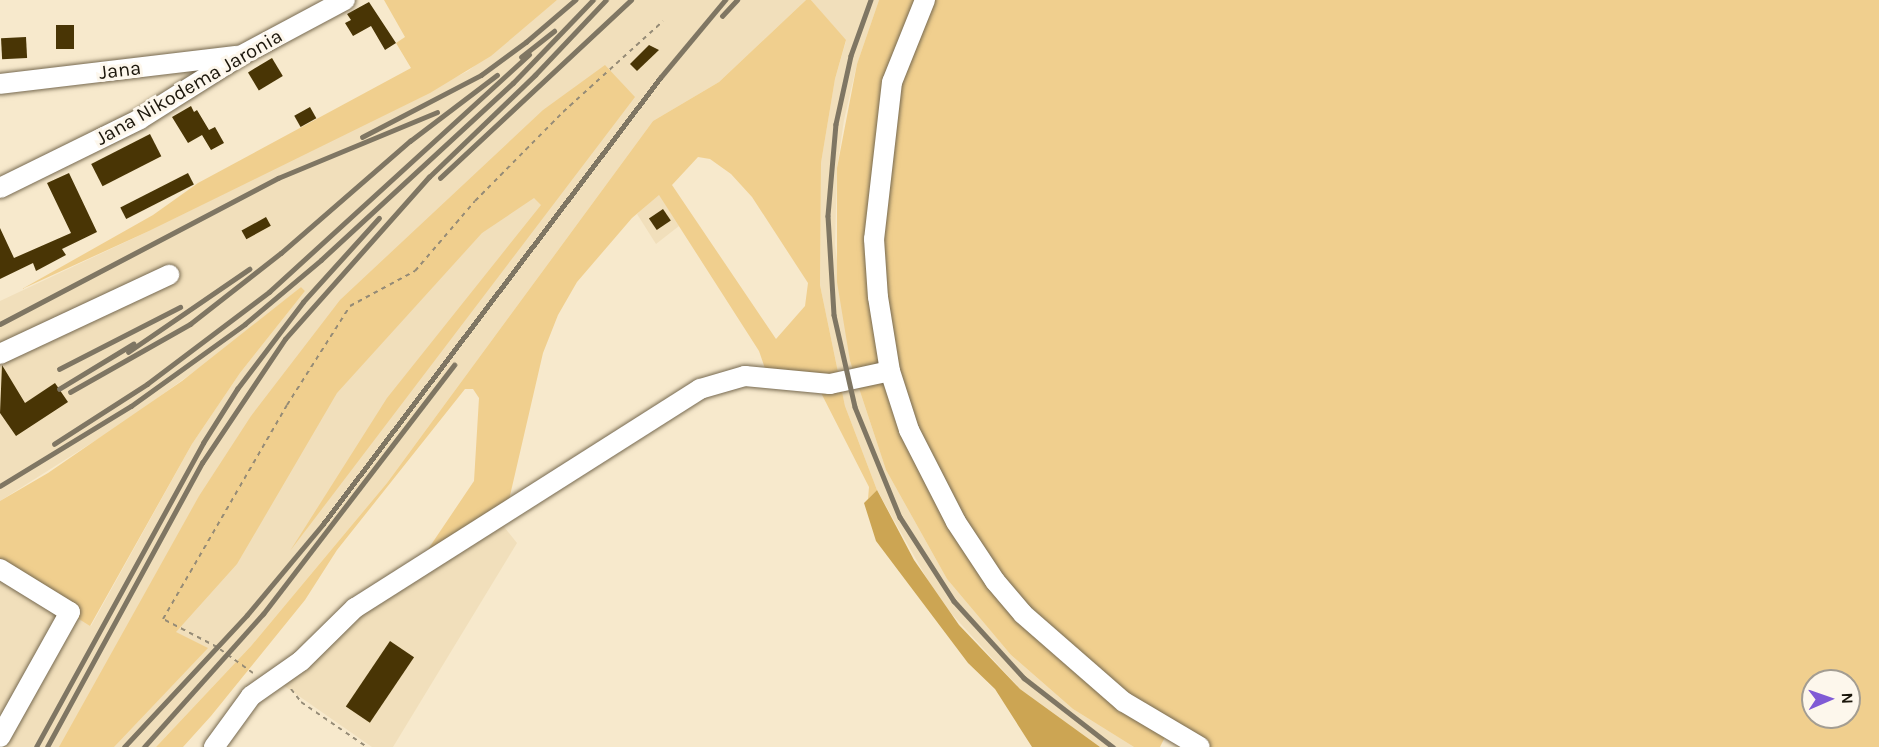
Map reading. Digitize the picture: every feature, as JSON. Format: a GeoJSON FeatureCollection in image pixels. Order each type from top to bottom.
{"type":"FeatureCollection","features":[{"type":"Feature","properties":{"kind":"street","name":"Jana Nikodema Jaronia"},"geometry":{"type":"LineString","coordinates":[[0,188],[140,119],[240,56],[345,0]]}},
{"type":"Feature","properties":{"kind":"street"},"geometry":{"type":"LineString","coordinates":[[925,0],[892,82],[876,193],[875,267],[890,371],[909,430],[938,492],[1001,588],[1080,667],[1143,715],[1200,747]]}},
{"type":"Feature","properties":{"kind":"street","name":"Jana"},"geometry":{"type":"LineString","coordinates":[[0,84],[240,56]]}},
{"type":"Feature","properties":{"kind":"street"},"geometry":{"type":"LineString","coordinates":[[0,354],[169,275]]}},
{"type":"Feature","properties":{"kind":"street"},"geometry":{"type":"LineString","coordinates":[[214,747],[251,696],[274,678],[301,662],[355,608],[700,389],[733,377],[756,375],[841,384],[890,371]]}},
{"type":"Feature","properties":{"kind":"street"},"geometry":{"type":"LineString","coordinates":[[0,569],[70,612],[0,738]]}},
{"type":"Feature","properties":{"kind":"path"},"geometry":{"type":"LineString","coordinates":[[367,747],[301,702],[274,678],[164,619],[287,405],[350,306],[415,271],[475,201],[555,120],[663,21]]}},
{"type":"Feature","properties":{"kind":"shaded area"},"geometry":{"type":"Polygon","coordinates":[[[384,0],[557,0],[491,56],[430,93],[149,231],[22,289],[153,215],[198,183],[411,68],[396,43],[405,37],[384,0]]]}},
{"type":"Feature","properties":{"kind":"shaded area"},"geometry":{"type":"Polygon","coordinates":[[[557,0],[806,0],[719,82],[653,121],[387,483],[251,646],[156,747],[0,747],[0,569],[91,626],[192,444],[240,373],[305,291],[301,287],[242,337],[120,425],[0,501],[0,301],[149,231],[468,71],[557,0]]]}},
{"type":"Feature","properties":{"kind":"shaded area"},"geometry":{"type":"Polygon","coordinates":[[[806,0],[811,0],[846,40],[835,79],[821,163],[820,285],[845,406],[877,490],[868,499],[869,487],[816,383],[768,377],[759,351],[659,195],[632,218],[577,282],[558,315],[543,353],[506,513],[410,576],[474,481],[479,398],[473,389],[465,389],[337,550],[305,600],[211,716],[183,747],[156,747],[251,646],[387,483],[653,121],[719,82],[806,0]],[[698,157],[672,185],[776,339],[805,306],[808,283],[752,197],[731,174],[710,159],[698,157]]]}},
{"type":"Feature","properties":{"kind":"shaded area"},"geometry":{"type":"Polygon","coordinates":[[[811,0],[879,0],[857,64],[844,120],[837,168],[835,245],[850,361],[886,470],[947,579],[1011,655],[1073,709],[1134,747],[1100,747],[1020,689],[939,600],[877,490],[845,406],[820,285],[821,163],[835,79],[846,41],[811,0]]]}},
{"type":"Feature","properties":{"kind":"shaded area"},"geometry":{"type":"Polygon","coordinates":[[[879,0],[1879,0],[1879,747],[1200,747],[1168,731],[1160,747],[1134,747],[1073,709],[1011,655],[947,579],[886,470],[850,361],[837,282],[837,168],[857,64],[879,0]]]}},
{"type":"Feature","properties":{"kind":"shaded area"},"geometry":{"type":"Polygon","coordinates":[[[605,65],[635,97],[290,551],[387,398],[541,205],[534,198],[482,233],[337,393],[237,564],[176,632],[208,648],[114,747],[59,747],[199,496],[251,416],[340,300],[543,110],[605,65]]]}},
{"type":"Feature","properties":{"kind":"shaded area"},"geometry":{"type":"Polygon","coordinates":[[[659,194],[679,226],[656,244],[637,214],[659,194]]]}},
{"type":"Feature","properties":{"kind":"shaded area"},"geometry":{"type":"Polygon","coordinates":[[[301,287],[305,291],[240,373],[192,444],[90,626],[0,569],[0,501],[48,473],[182,381],[301,287]]]}},
{"type":"Feature","properties":{"kind":"shaded area"},"geometry":{"type":"Polygon","coordinates":[[[877,490],[914,560],[959,625],[1020,689],[1100,747],[1032,747],[995,689],[968,663],[876,541],[864,503],[877,490]]]}},
{"type":"Feature","properties":{"kind":"shaded area"},"geometry":{"type":"Polygon","coordinates":[[[497,518],[517,543],[393,747],[372,747],[273,678],[497,518]]]}},
{"type":"Feature","properties":{"kind":"building"},"geometry":{"type":"Polygon","coordinates":[[[369,2],[396,43],[385,50],[371,26],[353,36],[345,23],[351,20],[347,14],[369,2]]]}},
{"type":"Feature","properties":{"kind":"building"},"geometry":{"type":"Polygon","coordinates":[[[56,25],[74,25],[74,49],[56,49],[56,25]]]}},
{"type":"Feature","properties":{"kind":"building"},"geometry":{"type":"Polygon","coordinates":[[[26,37],[27,58],[2,59],[1,38],[26,37]]]}},
{"type":"Feature","properties":{"kind":"building"},"geometry":{"type":"Polygon","coordinates":[[[649,45],[659,50],[637,71],[630,64],[649,45]]]}},
{"type":"Feature","properties":{"kind":"building"},"geometry":{"type":"Polygon","coordinates":[[[272,58],[283,76],[259,90],[248,72],[272,58]]]}},
{"type":"Feature","properties":{"kind":"building"},"geometry":{"type":"Polygon","coordinates":[[[191,106],[194,112],[197,110],[209,130],[215,127],[224,143],[211,150],[202,135],[188,143],[172,117],[191,106]]]}},
{"type":"Feature","properties":{"kind":"building"},"geometry":{"type":"Polygon","coordinates":[[[310,107],[316,118],[301,127],[294,116],[310,107]]]}},
{"type":"Feature","properties":{"kind":"building"},"geometry":{"type":"Polygon","coordinates":[[[150,134],[161,156],[103,186],[91,164],[150,134]]]}},
{"type":"Feature","properties":{"kind":"building"},"geometry":{"type":"Polygon","coordinates":[[[69,173],[97,232],[62,249],[66,255],[36,271],[33,263],[0,279],[0,228],[14,258],[71,233],[47,183],[69,173]]]}},
{"type":"Feature","properties":{"kind":"building"},"geometry":{"type":"Polygon","coordinates":[[[188,173],[194,185],[126,219],[120,208],[188,173]]]}},
{"type":"Feature","properties":{"kind":"building"},"geometry":{"type":"Polygon","coordinates":[[[663,209],[671,221],[657,230],[649,219],[663,209]]]}},
{"type":"Feature","properties":{"kind":"building"},"geometry":{"type":"Polygon","coordinates":[[[266,217],[271,226],[246,239],[242,231],[266,217]]]}},
{"type":"Feature","properties":{"kind":"building"},"geometry":{"type":"Polygon","coordinates":[[[2,365],[25,403],[55,383],[68,402],[16,436],[0,413],[2,365]]]}},
{"type":"Feature","properties":{"kind":"building"},"geometry":{"type":"Polygon","coordinates":[[[390,641],[414,657],[370,723],[346,706],[390,641]]]}},
{"type":"Feature","properties":{"kind":"railway"},"geometry":{"type":"LineString","coordinates":[[362,137],[481,75],[526,42],[575,0]]}},
{"type":"Feature","properties":{"kind":"railway"},"geometry":{"type":"LineString","coordinates":[[0,486],[131,406],[245,324],[321,260],[513,83],[593,0]]}},
{"type":"Feature","properties":{"kind":"railway"},"geometry":{"type":"LineString","coordinates":[[47,747],[202,463],[285,339],[429,177],[535,75],[606,0]]}},
{"type":"Feature","properties":{"kind":"railway"},"geometry":{"type":"LineString","coordinates":[[440,178],[631,0]]}},
{"type":"Feature","properties":{"kind":"railway"},"geometry":{"type":"LineString","coordinates":[[124,747],[247,615],[323,524],[660,78],[725,0]]}},
{"type":"Feature","properties":{"kind":"railway"},"geometry":{"type":"LineString","coordinates":[[722,16],[737,0]]}},
{"type":"Feature","properties":{"kind":"railway"},"geometry":{"type":"LineString","coordinates":[[871,0],[851,56],[836,124],[828,216],[834,315],[855,407],[900,517],[954,601],[1024,678],[1113,747]]}},
{"type":"Feature","properties":{"kind":"railway"},"geometry":{"type":"LineString","coordinates":[[521,57],[554,31]]}},
{"type":"Feature","properties":{"kind":"railway"},"geometry":{"type":"LineString","coordinates":[[54,444],[147,384],[269,292],[529,55]]}},
{"type":"Feature","properties":{"kind":"railway"},"geometry":{"type":"LineString","coordinates":[[70,392],[190,324],[281,253],[410,141],[497,75]]}},
{"type":"Feature","properties":{"kind":"railway"},"geometry":{"type":"LineString","coordinates":[[0,324],[278,178],[437,112]]}},
{"type":"Feature","properties":{"kind":"railway"},"geometry":{"type":"LineString","coordinates":[[36,747],[203,443],[237,389],[303,302],[379,218]]}},
{"type":"Feature","properties":{"kind":"railway"},"geometry":{"type":"LineString","coordinates":[[128,352],[249,269]]}},
{"type":"Feature","properties":{"kind":"railway"},"geometry":{"type":"LineString","coordinates":[[59,369],[180,307]]}},
{"type":"Feature","properties":{"kind":"railway"},"geometry":{"type":"LineString","coordinates":[[59,389],[133,344]]}},
{"type":"Feature","properties":{"kind":"railway"},"geometry":{"type":"LineString","coordinates":[[144,747],[263,614],[454,365]]}}]}
